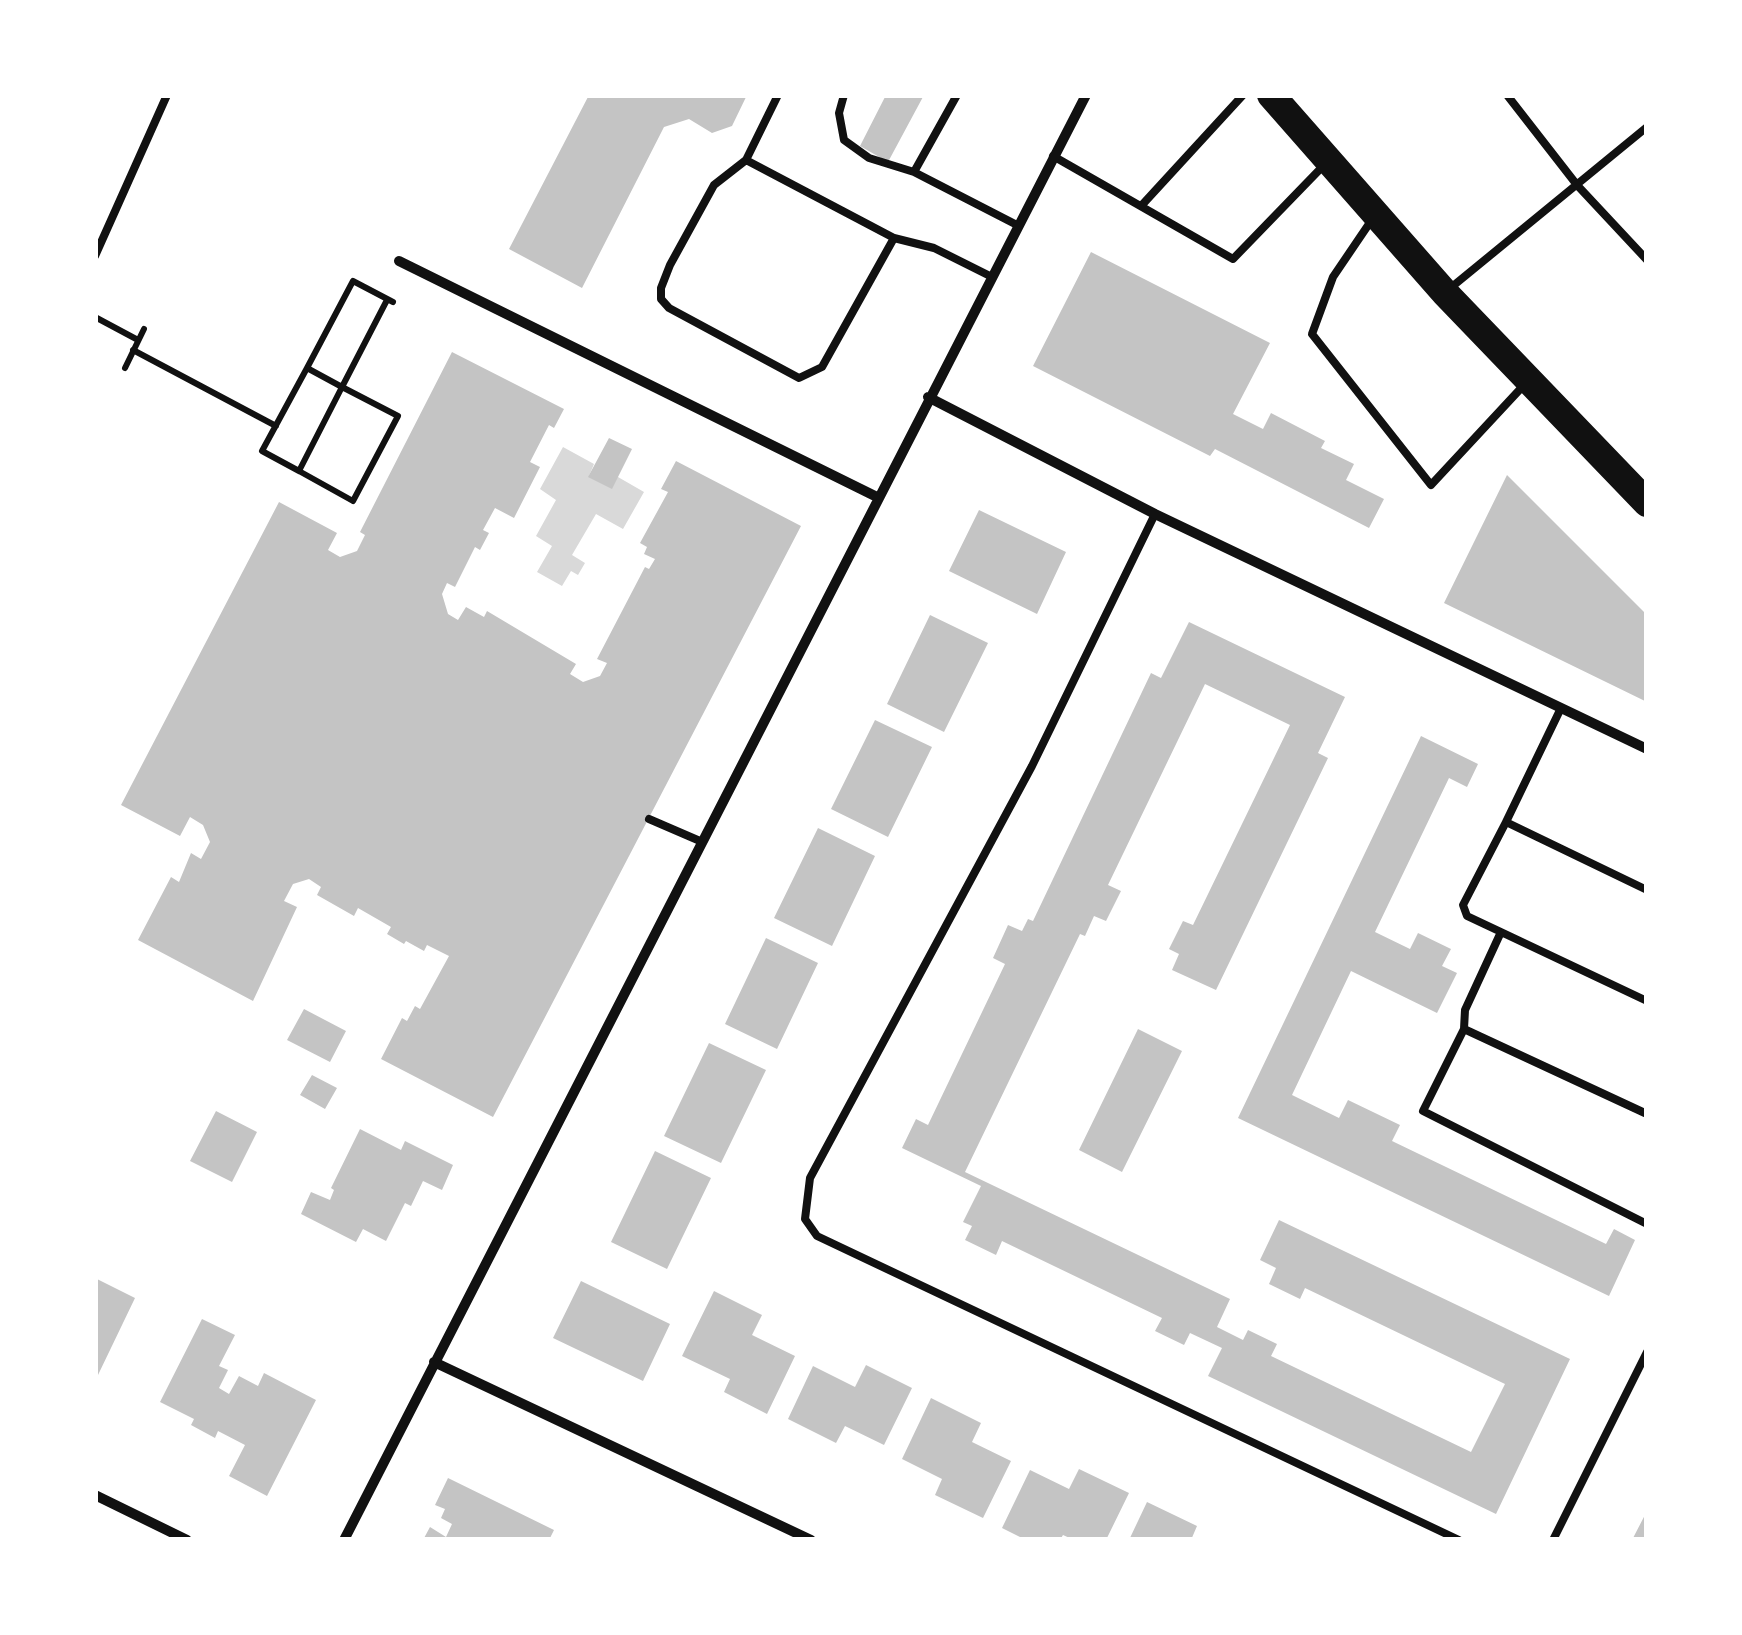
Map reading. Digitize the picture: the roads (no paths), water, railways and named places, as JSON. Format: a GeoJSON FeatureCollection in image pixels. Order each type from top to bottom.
{"type":"FeatureCollection","features":[{"type":"Feature","properties":{"kind":"highway"},"geometry":{"type":"LineString","coordinates":[[1271,95],[1445,292],[1647,502]]}},
{"type":"Feature","properties":{"kind":"street"},"geometry":{"type":"LineString","coordinates":[[344,1540],[700,840],[1086,95]]}},
{"type":"Feature","properties":{"kind":"street"},"geometry":{"type":"LineString","coordinates":[[400,261],[877,497]]}},
{"type":"Feature","properties":{"kind":"street"},"geometry":{"type":"LineString","coordinates":[[928,397],[1155,514],[1647,748]]}},
{"type":"Feature","properties":{"kind":"street"},"geometry":{"type":"LineString","coordinates":[[434,1362],[811,1540]]}},
{"type":"Feature","properties":{"kind":"street"},"geometry":{"type":"LineString","coordinates":[[95,1495],[187,1540]]}},
{"type":"Feature","properties":{"kind":"lane"},"geometry":{"type":"LineString","coordinates":[[95,256],[167,95]]}},
{"type":"Feature","properties":{"kind":"lane"},"geometry":{"type":"LineString","coordinates":[[778,95],[746,160],[714,185],[670,266],[661,299],[669,308],[799,378],[822,367],[894,238]]}},
{"type":"Feature","properties":{"kind":"lane"},"geometry":{"type":"LineString","coordinates":[[844,95],[839,114],[844,140],[869,158],[914,172],[1017,225]]}},
{"type":"Feature","properties":{"kind":"lane"},"geometry":{"type":"LineString","coordinates":[[914,172],[956,95]]}},
{"type":"Feature","properties":{"kind":"lane"},"geometry":{"type":"LineString","coordinates":[[1142,205],[1243,95]]}},
{"type":"Feature","properties":{"kind":"lane"},"geometry":{"type":"LineString","coordinates":[[1508,95],[1577,185],[1647,260]]}},
{"type":"Feature","properties":{"kind":"lane"},"geometry":{"type":"LineString","coordinates":[[1445,292],[1647,128]]}},
{"type":"Feature","properties":{"kind":"lane"},"geometry":{"type":"LineString","coordinates":[[1054,156],[1233,259],[1329,161]]}},
{"type":"Feature","properties":{"kind":"lane"},"geometry":{"type":"LineString","coordinates":[[746,160],[894,238],[934,248],[990,276]]}},
{"type":"Feature","properties":{"kind":"lane"},"geometry":{"type":"LineString","coordinates":[[1376,214],[1333,277],[1312,334],[1431,485],[1528,381]]}},
{"type":"Feature","properties":{"kind":"lane"},"geometry":{"type":"LineString","coordinates":[[1155,514],[1032,766],[810,1178],[806,1218],[818,1236],[1459,1540]]}},
{"type":"Feature","properties":{"kind":"lane"},"geometry":{"type":"LineString","coordinates":[[1561,708],[1463,905],[1467,916],[1647,1001]]}},
{"type":"Feature","properties":{"kind":"lane"},"geometry":{"type":"LineString","coordinates":[[649,819],[700,840]]}},
{"type":"Feature","properties":{"kind":"lane"},"geometry":{"type":"LineString","coordinates":[[1506,822],[1647,890]]}},
{"type":"Feature","properties":{"kind":"lane"},"geometry":{"type":"LineString","coordinates":[[1501,932],[1465,1010],[1464,1029],[1423,1112],[1647,1224]]}},
{"type":"Feature","properties":{"kind":"lane"},"geometry":{"type":"LineString","coordinates":[[1464,1029],[1647,1114]]}},
{"type":"Feature","properties":{"kind":"lane"},"geometry":{"type":"LineString","coordinates":[[1553,1540],[1647,1352]]}}]}
